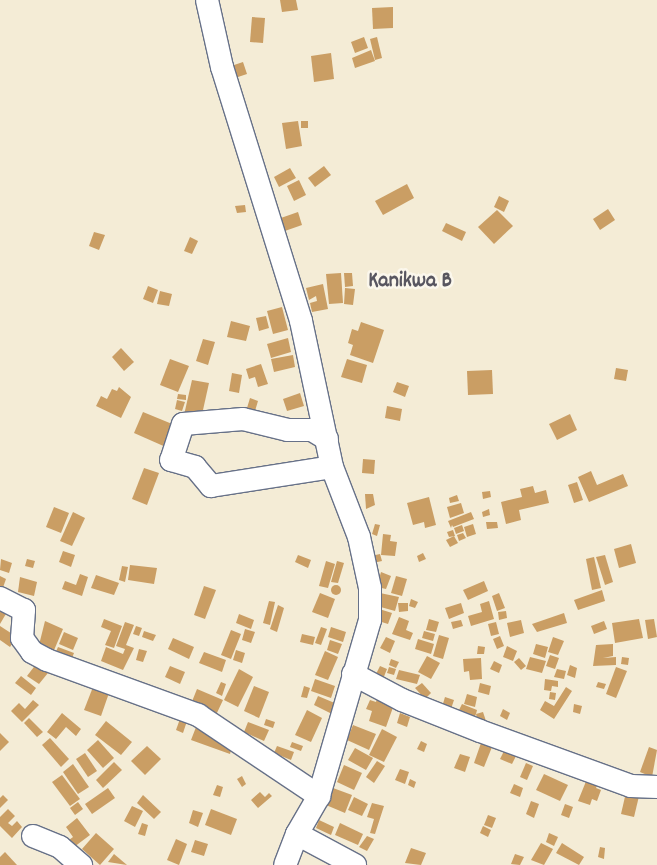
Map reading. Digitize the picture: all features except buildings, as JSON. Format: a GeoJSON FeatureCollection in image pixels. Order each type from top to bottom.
{"type":"FeatureCollection","features":[{"type":"Feature","properties":{"kind":"street"},"geometry":{"type":"LineString","coordinates":[[207,0],[226,80],[301,321],[332,467],[359,537],[370,588],[370,620],[319,796],[297,834],[285,865]]}},
{"type":"Feature","properties":{"kind":"street"},"geometry":{"type":"LineString","coordinates":[[327,440],[312,430],[288,430],[243,418],[182,424],[171,460],[194,467],[211,486],[332,467]]}},
{"type":"Feature","properties":{"kind":"street"},"geometry":{"type":"LineString","coordinates":[[0,598],[24,610],[22,638],[32,652],[47,660],[198,715],[319,796]]}},
{"type":"Feature","properties":{"kind":"street"},"geometry":{"type":"LineString","coordinates":[[353,674],[402,700],[480,731],[631,786],[657,787]]}},
{"type":"Feature","properties":{"kind":"street"},"geometry":{"type":"LineString","coordinates":[[297,834],[355,865]]}},
{"type":"Feature","properties":{"kind":"street"},"geometry":{"type":"LineString","coordinates":[[33,836],[60,847],[81,865]]}},
{"type":"Feature","properties":{"kind":"district","name":"Kanikwa B"},"geometry":{"type":"Point","coordinates":[410,282]}}]}
